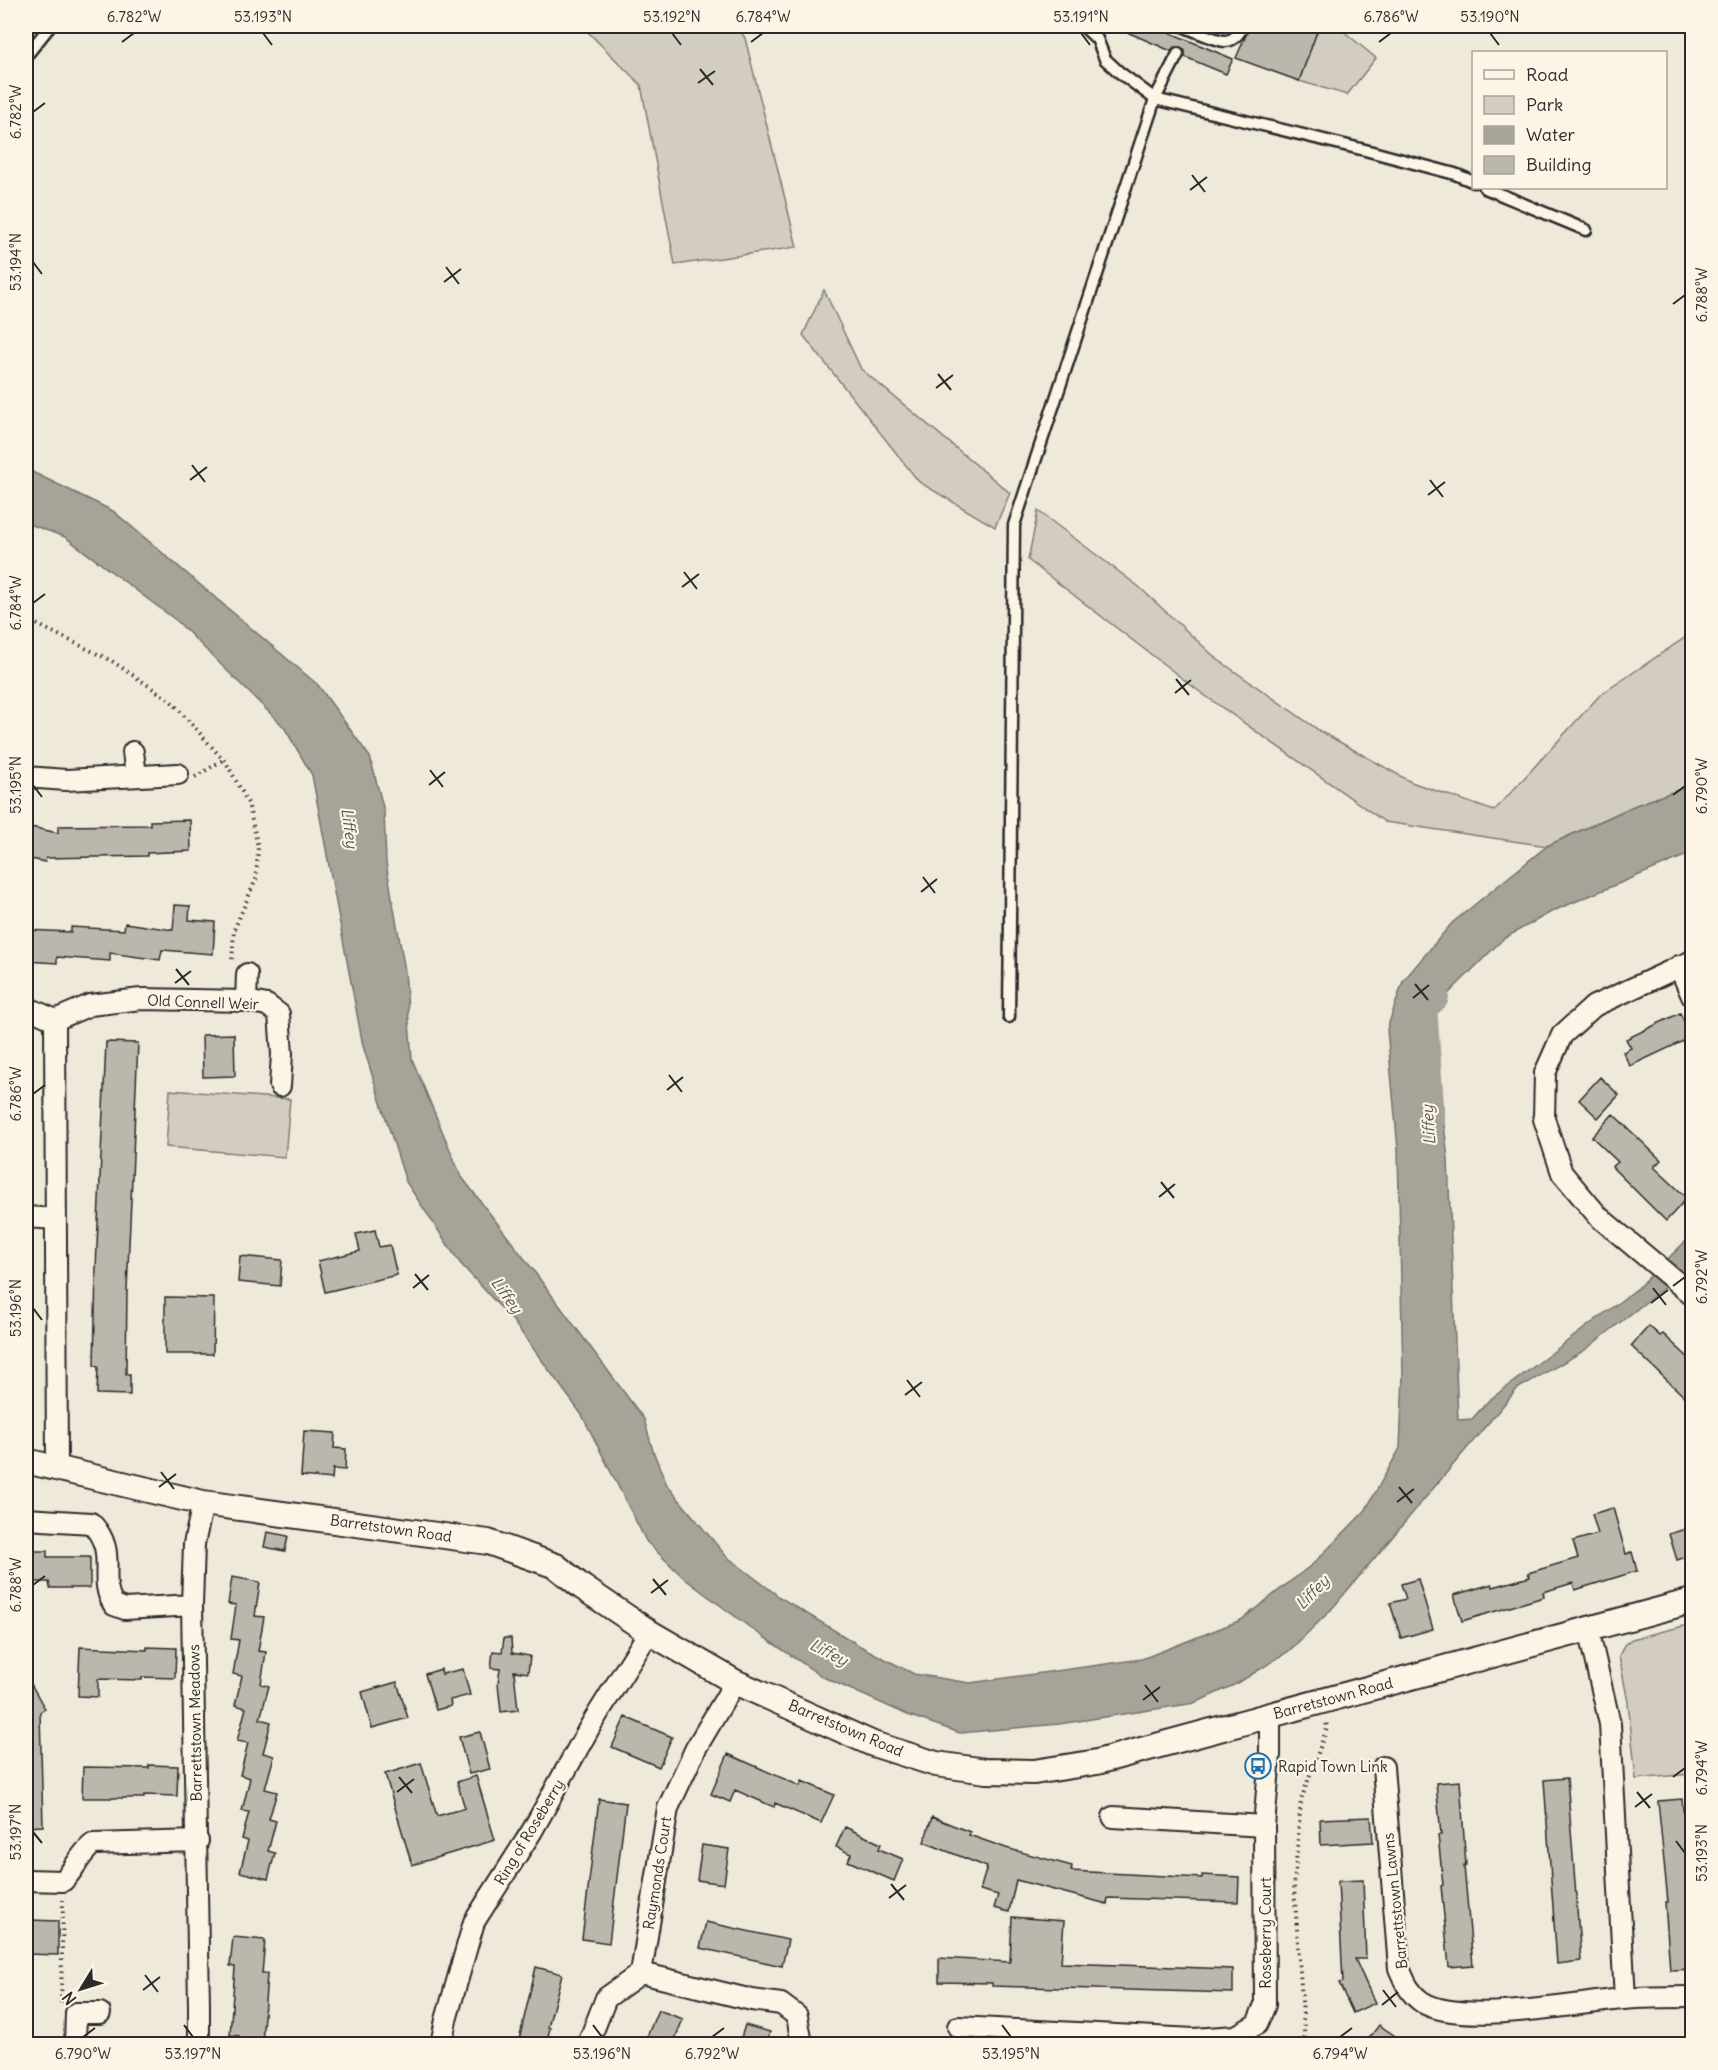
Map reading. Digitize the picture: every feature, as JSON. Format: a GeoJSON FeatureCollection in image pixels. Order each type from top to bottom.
{"type":"FeatureCollection","features":[{"type":"Feature","properties":{"kind":"street"},"geometry":{"type":"LineString","coordinates":[[133,752],[136,775]]}},
{"type":"Feature","properties":{"kind":"street"},"geometry":{"type":"LineString","coordinates":[[26,777],[66,780],[178,774]]}},
{"type":"Feature","properties":{"kind":"street"},"geometry":{"type":"LineString","coordinates":[[1692,996],[1685,964],[1594,1006],[1562,1035],[1545,1073],[1544,1119],[1562,1173],[1599,1217],[1674,1277],[1692,1295]]}},
{"type":"Feature","properties":{"kind":"street"},"geometry":{"type":"LineString","coordinates":[[246,1001],[247,974]]}},
{"type":"Feature","properties":{"kind":"street","name":"Old Connell Weir"},"geometry":{"type":"LineString","coordinates":[[55,1020],[90,1005],[141,999],[246,1001],[267,1005],[279,1014],[282,1054],[280,1086]]}},
{"type":"Feature","properties":{"kind":"street"},"geometry":{"type":"LineString","coordinates":[[26,1007],[55,1020],[57,1468]]}},
{"type":"Feature","properties":{"kind":"street"},"geometry":{"type":"LineString","coordinates":[[26,1217],[56,1219]]}},
{"type":"Feature","properties":{"kind":"street","name":"Barretstown Road"},"geometry":{"type":"LineString","coordinates":[[26,1461],[203,1503],[488,1542],[556,1566],[582,1587],[649,1632],[735,1682],[873,1744],[936,1764],[986,1772],[1034,1772],[1097,1762],[1692,1601]]}},
{"type":"Feature","properties":{"kind":"street","name":"Barrettstown Meadows"},"geometry":{"type":"LineString","coordinates":[[195,2044],[199,2039],[198,1841],[192,1605],[194,1544],[203,1503]]}},
{"type":"Feature","properties":{"kind":"street"},"geometry":{"type":"LineString","coordinates":[[26,1519],[91,1523],[100,1533],[106,1545],[108,1595],[114,1605],[125,1609],[192,1605]]}},
{"type":"Feature","properties":{"kind":"street"},"geometry":{"type":"LineString","coordinates":[[1588,1629],[1610,1724],[1625,1998]]}},
{"type":"Feature","properties":{"kind":"street","name":"Ring of Roseberry"},"geometry":{"type":"LineString","coordinates":[[441,2044],[474,1922],[532,1831],[592,1723],[649,1632]]}},
{"type":"Feature","properties":{"kind":"street","name":"Raymonds Court"},"geometry":{"type":"LineString","coordinates":[[641,1973],[668,1808],[696,1748],[735,1682]]}},
{"type":"Feature","properties":{"kind":"street","name":"Roseberry Court"},"geometry":{"type":"LineString","coordinates":[[958,2027],[1194,2039],[1236,2036],[1257,2024],[1265,2005],[1264,1827],[1270,1755],[1270,1715]]}},
{"type":"Feature","properties":{"kind":"street","name":"Barrettstown Lawns"},"geometry":{"type":"LineString","coordinates":[[1383,1767],[1399,1968],[1408,1991],[1423,2002],[1443,2009],[1479,2013],[1536,2009],[1625,1998],[1692,1997]]}},
{"type":"Feature","properties":{"kind":"street"},"geometry":{"type":"LineString","coordinates":[[1113,1816],[1264,1827]]}},
{"type":"Feature","properties":{"kind":"street"},"geometry":{"type":"LineString","coordinates":[[26,1880],[63,1881],[73,1871],[82,1853],[93,1844],[198,1841]]}},
{"type":"Feature","properties":{"kind":"street"},"geometry":{"type":"LineString","coordinates":[[588,2044],[606,1998],[641,1973],[752,2000],[781,2004],[797,2016],[802,2044]]}},
{"type":"Feature","properties":{"kind":"street"},"geometry":{"type":"LineString","coordinates":[[75,2044],[76,2013],[99,2013]]}},
{"type":"Feature","properties":{"kind":"lane"},"geometry":{"type":"LineString","coordinates":[[26,56],[50,26]]}},
{"type":"Feature","properties":{"kind":"lane"},"geometry":{"type":"LineString","coordinates":[[1083,26],[1097,39],[1105,59],[1155,99],[1365,150],[1455,174],[1472,182]]}},
{"type":"Feature","properties":{"kind":"lane"},"geometry":{"type":"LineString","coordinates":[[1185,31],[1225,41],[1233,38],[1243,26]]}},
{"type":"Feature","properties":{"kind":"lane"},"geometry":{"type":"LineString","coordinates":[[1009,1017],[1014,525],[1155,99],[1178,54]]}},
{"type":"Feature","properties":{"kind":"lane"},"geometry":{"type":"LineString","coordinates":[[1487,189],[1586,230]]}},
{"type":"Feature","properties":{"kind":"path"},"geometry":{"type":"LineString","coordinates":[[1305,2044],[1294,1886],[1301,1800],[1327,1728],[1324,1700]]}},
{"type":"Feature","properties":{"kind":"path"},"geometry":{"type":"LineString","coordinates":[[63,1881],[61,2005],[76,2013]]}},
{"type":"Feature","properties":{"kind":"green space"},"geometry":{"type":"Polygon","coordinates":[[[582,26],[737,26],[745,38],[797,247],[675,265],[641,85],[582,26]]]}},
{"type":"Feature","properties":{"kind":"green space"},"geometry":{"type":"Polygon","coordinates":[[[1319,26],[1337,26],[1376,58],[1347,95],[1299,81],[1319,26]]]}},
{"type":"Feature","properties":{"kind":"green space"},"geometry":{"type":"Polygon","coordinates":[[[824,290],[861,369],[1010,493],[995,527],[919,482],[803,335],[824,290]]]}},
{"type":"Feature","properties":{"kind":"green space"},"geometry":{"type":"Polygon","coordinates":[[[1038,511],[1138,586],[1217,659],[1320,731],[1411,782],[1494,811],[1600,695],[1692,633],[1692,785],[1636,805],[1547,846],[1385,822],[1200,692],[1028,560],[1038,511]]]}},
{"type":"Feature","properties":{"kind":"green space"},"geometry":{"type":"Polygon","coordinates":[[[170,1090],[290,1099],[285,1157],[166,1147],[170,1090]]]}},
{"type":"Feature","properties":{"kind":"green space"},"geometry":{"type":"Polygon","coordinates":[[[1692,1624],[1692,1774],[1636,1779],[1628,1702],[1619,1656],[1624,1645],[1632,1639],[1692,1624]]]}},
{"type":"Feature","properties":{"kind":"water"},"geometry":{"type":"Polygon","coordinates":[[[26,469],[113,511],[318,685],[370,757],[384,811],[386,863],[405,971],[412,1059],[461,1176],[644,1419],[653,1451],[667,1485],[726,1556],[781,1598],[860,1646],[914,1674],[970,1683],[1142,1659],[1241,1620],[1314,1563],[1365,1511],[1400,1448],[1403,1375],[1398,1149],[1387,1029],[1403,981],[1452,923],[1547,846],[1636,805],[1692,785],[1692,853],[1553,911],[1503,939],[1448,994],[1416,1047],[1420,1065],[1441,1098],[1448,1159],[1458,1420],[1472,1419],[1488,1401],[1638,1288],[1692,1235],[1692,1266],[1585,1350],[1517,1389],[1330,1611],[1289,1651],[1238,1683],[1195,1703],[1059,1724],[960,1733],[908,1715],[823,1677],[752,1629],[685,1579],[646,1541],[582,1415],[513,1321],[460,1263],[406,1182],[363,1046],[312,775],[284,727],[177,621],[65,537],[26,523],[26,469]]]}},
{"type":"Feature","properties":{"kind":"building"},"geometry":{"type":"Polygon","coordinates":[[[1113,26],[1154,26],[1233,59],[1226,74],[1185,57],[1185,50],[1181,47],[1174,47],[1171,51],[1113,26]]]}},
{"type":"Feature","properties":{"kind":"building"},"geometry":{"type":"Polygon","coordinates":[[[1250,26],[1319,26],[1299,81],[1236,58],[1250,26]]]}},
{"type":"Feature","properties":{"kind":"building"},"geometry":{"type":"Polygon","coordinates":[[[190,820],[191,851],[147,853],[147,856],[46,858],[45,862],[26,858],[26,826],[58,833],[58,826],[150,825],[150,821],[190,820]]]}},
{"type":"Feature","properties":{"kind":"building"},"geometry":{"type":"Polygon","coordinates":[[[175,905],[190,906],[189,920],[215,922],[213,954],[162,950],[160,960],[110,953],[110,961],[57,957],[57,963],[26,961],[26,930],[71,932],[71,927],[124,930],[125,923],[173,930],[175,905]]]}},
{"type":"Feature","properties":{"kind":"building"},"geometry":{"type":"Polygon","coordinates":[[[1680,1013],[1692,1037],[1630,1066],[1623,1052],[1631,1048],[1626,1039],[1680,1013]]]}},
{"type":"Feature","properties":{"kind":"building"},"geometry":{"type":"Polygon","coordinates":[[[234,1034],[235,1076],[203,1077],[202,1035],[234,1034]]]}},
{"type":"Feature","properties":{"kind":"building"},"geometry":{"type":"Polygon","coordinates":[[[106,1042],[138,1043],[127,1290],[126,1374],[130,1374],[130,1395],[97,1394],[98,1367],[94,1366],[106,1042]]]}},
{"type":"Feature","properties":{"kind":"building"},"geometry":{"type":"Polygon","coordinates":[[[1600,1077],[1619,1095],[1598,1118],[1579,1100],[1600,1077]]]}},
{"type":"Feature","properties":{"kind":"building"},"geometry":{"type":"Polygon","coordinates":[[[1613,1114],[1661,1160],[1654,1167],[1687,1198],[1666,1221],[1612,1167],[1618,1162],[1592,1137],[1613,1114]]]}},
{"type":"Feature","properties":{"kind":"building"},"geometry":{"type":"Polygon","coordinates":[[[375,1230],[379,1247],[390,1245],[397,1275],[325,1292],[318,1261],[360,1251],[356,1234],[375,1230]]]}},
{"type":"Feature","properties":{"kind":"building"},"geometry":{"type":"Polygon","coordinates":[[[240,1256],[282,1260],[280,1286],[238,1282],[240,1256]]]}},
{"type":"Feature","properties":{"kind":"building"},"geometry":{"type":"Polygon","coordinates":[[[165,1297],[214,1298],[213,1354],[165,1354],[165,1297]]]}},
{"type":"Feature","properties":{"kind":"building"},"geometry":{"type":"Polygon","coordinates":[[[1649,1326],[1660,1336],[1663,1334],[1692,1361],[1692,1404],[1631,1346],[1649,1326]]]}},
{"type":"Feature","properties":{"kind":"building"},"geometry":{"type":"Polygon","coordinates":[[[304,1431],[335,1433],[334,1448],[346,1449],[345,1470],[333,1469],[332,1479],[301,1476],[304,1431]]]}},
{"type":"Feature","properties":{"kind":"building"},"geometry":{"type":"Polygon","coordinates":[[[1613,1508],[1626,1554],[1632,1552],[1637,1571],[1575,1590],[1573,1583],[1543,1592],[1544,1597],[1462,1621],[1454,1595],[1492,1584],[1493,1587],[1530,1577],[1528,1573],[1578,1558],[1573,1541],[1598,1534],[1592,1514],[1613,1508]]]}},
{"type":"Feature","properties":{"kind":"building"},"geometry":{"type":"Polygon","coordinates":[[[1692,1527],[1692,1555],[1677,1560],[1669,1534],[1692,1527]]]}},
{"type":"Feature","properties":{"kind":"building"},"geometry":{"type":"Polygon","coordinates":[[[267,1532],[288,1536],[285,1551],[264,1547],[267,1532]]]}},
{"type":"Feature","properties":{"kind":"building"},"geometry":{"type":"Polygon","coordinates":[[[26,1551],[47,1551],[47,1557],[90,1557],[90,1588],[50,1588],[49,1582],[26,1582],[26,1551]]]}},
{"type":"Feature","properties":{"kind":"building"},"geometry":{"type":"Polygon","coordinates":[[[232,1577],[260,1582],[255,1616],[264,1617],[258,1651],[266,1652],[261,1684],[269,1686],[260,1719],[271,1722],[263,1753],[274,1756],[265,1789],[277,1792],[269,1819],[276,1821],[268,1851],[275,1853],[268,1879],[240,1872],[248,1841],[242,1839],[249,1812],[242,1811],[250,1778],[240,1775],[248,1743],[237,1741],[246,1708],[235,1705],[242,1676],[233,1674],[239,1640],[231,1639],[236,1605],[228,1604],[232,1577]]]}},
{"type":"Feature","properties":{"kind":"building"},"geometry":{"type":"Polygon","coordinates":[[[1418,1579],[1433,1629],[1401,1638],[1390,1603],[1406,1599],[1401,1584],[1418,1579]]]}},
{"type":"Feature","properties":{"kind":"building"},"geometry":{"type":"Polygon","coordinates":[[[504,1638],[511,1638],[512,1653],[530,1656],[528,1673],[514,1671],[518,1710],[501,1712],[498,1684],[500,1669],[491,1668],[493,1651],[502,1652],[504,1638]]]}},
{"type":"Feature","properties":{"kind":"building"},"geometry":{"type":"Polygon","coordinates":[[[80,1647],[147,1650],[147,1647],[176,1648],[175,1678],[98,1679],[98,1697],[78,1696],[80,1647]]]}},
{"type":"Feature","properties":{"kind":"building"},"geometry":{"type":"Polygon","coordinates":[[[441,1669],[442,1674],[463,1669],[470,1695],[450,1700],[451,1706],[436,1710],[425,1674],[441,1669]]]}},
{"type":"Feature","properties":{"kind":"building"},"geometry":{"type":"Polygon","coordinates":[[[26,1675],[45,1709],[40,1712],[43,1826],[26,1827],[26,1675]]]}},
{"type":"Feature","properties":{"kind":"building"},"geometry":{"type":"Polygon","coordinates":[[[397,1682],[408,1718],[372,1728],[362,1692],[397,1682]]]}},
{"type":"Feature","properties":{"kind":"building"},"geometry":{"type":"Polygon","coordinates":[[[625,1717],[672,1737],[659,1767],[612,1747],[625,1717]]]}},
{"type":"Feature","properties":{"kind":"building"},"geometry":{"type":"Polygon","coordinates":[[[480,1732],[490,1769],[469,1774],[459,1737],[480,1732]]]}},
{"type":"Feature","properties":{"kind":"building"},"geometry":{"type":"Polygon","coordinates":[[[728,1754],[800,1786],[802,1781],[834,1795],[821,1823],[775,1803],[774,1807],[735,1790],[730,1802],[711,1794],[728,1754]]]}},
{"type":"Feature","properties":{"kind":"building"},"geometry":{"type":"Polygon","coordinates":[[[421,1763],[437,1816],[465,1808],[457,1782],[476,1776],[495,1840],[412,1865],[385,1774],[421,1763]]]}},
{"type":"Feature","properties":{"kind":"building"},"geometry":{"type":"Polygon","coordinates":[[[149,1765],[178,1766],[177,1796],[82,1798],[83,1767],[149,1768],[149,1765]]]}},
{"type":"Feature","properties":{"kind":"building"},"geometry":{"type":"Polygon","coordinates":[[[1567,1778],[1581,1961],[1557,1964],[1544,1780],[1567,1778]]]}},
{"type":"Feature","properties":{"kind":"building"},"geometry":{"type":"Polygon","coordinates":[[[1460,1781],[1466,1866],[1464,1866],[1473,1965],[1449,1967],[1441,1886],[1443,1885],[1438,1835],[1441,1835],[1436,1783],[1460,1781]]]}},
{"type":"Feature","properties":{"kind":"building"},"geometry":{"type":"Polygon","coordinates":[[[599,1799],[626,1803],[609,1943],[582,1939],[599,1799]]]}},
{"type":"Feature","properties":{"kind":"building"},"geometry":{"type":"Polygon","coordinates":[[[1682,1799],[1690,1881],[1687,1881],[1692,1932],[1692,1969],[1670,1970],[1665,1902],[1668,1902],[1658,1801],[1682,1799]]]}},
{"type":"Feature","properties":{"kind":"building"},"geometry":{"type":"Polygon","coordinates":[[[932,1817],[970,1832],[969,1835],[1006,1848],[1072,1866],[1071,1871],[1202,1878],[1202,1875],[1239,1877],[1238,1902],[1108,1898],[1107,1904],[1016,1880],[1009,1912],[994,1908],[998,1895],[980,1890],[987,1867],[924,1842],[932,1817]]]}},
{"type":"Feature","properties":{"kind":"building"},"geometry":{"type":"Polygon","coordinates":[[[1371,1817],[1373,1842],[1321,1845],[1320,1819],[1371,1817]]]}},
{"type":"Feature","properties":{"kind":"building"},"geometry":{"type":"Polygon","coordinates":[[[845,1827],[881,1844],[879,1849],[903,1859],[894,1881],[848,1861],[851,1854],[836,1847],[845,1827]]]}},
{"type":"Feature","properties":{"kind":"building"},"geometry":{"type":"Polygon","coordinates":[[[702,1845],[729,1849],[724,1884],[697,1880],[702,1845]]]}},
{"type":"Feature","properties":{"kind":"building"},"geometry":{"type":"Polygon","coordinates":[[[1363,1880],[1366,1959],[1355,1959],[1375,2003],[1353,2013],[1339,1983],[1343,1982],[1338,1881],[1363,1880]]]}},
{"type":"Feature","properties":{"kind":"building"},"geometry":{"type":"Polygon","coordinates":[[[1012,1917],[1064,1921],[1061,1963],[1233,1969],[1233,1993],[992,1986],[992,1983],[939,1982],[939,1958],[1010,1962],[1012,1917]]]}},
{"type":"Feature","properties":{"kind":"building"},"geometry":{"type":"Polygon","coordinates":[[[28,1920],[58,1921],[58,1955],[27,1954],[28,1920]]]}},
{"type":"Feature","properties":{"kind":"building"},"geometry":{"type":"Polygon","coordinates":[[[706,1922],[788,1940],[782,1966],[700,1948],[706,1922]]]}},
{"type":"Feature","properties":{"kind":"building"},"geometry":{"type":"Polygon","coordinates":[[[233,1937],[265,1940],[262,1974],[267,1974],[262,2044],[237,2044],[239,2036],[230,2035],[235,1967],[230,1966],[233,1937]]]}},
{"type":"Feature","properties":{"kind":"building"},"geometry":{"type":"Polygon","coordinates":[[[536,1967],[562,1974],[548,2027],[550,2028],[546,2044],[518,2044],[536,1967]]]}},
{"type":"Feature","properties":{"kind":"building"},"geometry":{"type":"Polygon","coordinates":[[[658,2010],[683,2019],[673,2044],[644,2044],[658,2010]]]}},
{"type":"Feature","properties":{"kind":"building"},"geometry":{"type":"Polygon","coordinates":[[[745,2025],[770,2032],[767,2044],[739,2044],[745,2025]]]}},
{"type":"Feature","properties":{"kind":"building"},"geometry":{"type":"Polygon","coordinates":[[[1379,2025],[1407,2044],[1365,2044],[1379,2025]]]}},
{"type":"Feature","properties":{"kind":"waterway","name":"Liffey"},"geometry":{"type":"LineString","coordinates":[[1428,1120],[1420,1007],[1432,996]]}},
{"type":"Feature","properties":{"kind":"place","name":"Rapid Town Link"},"geometry":{"type":"Point","coordinates":[1258,1766]}}]}
